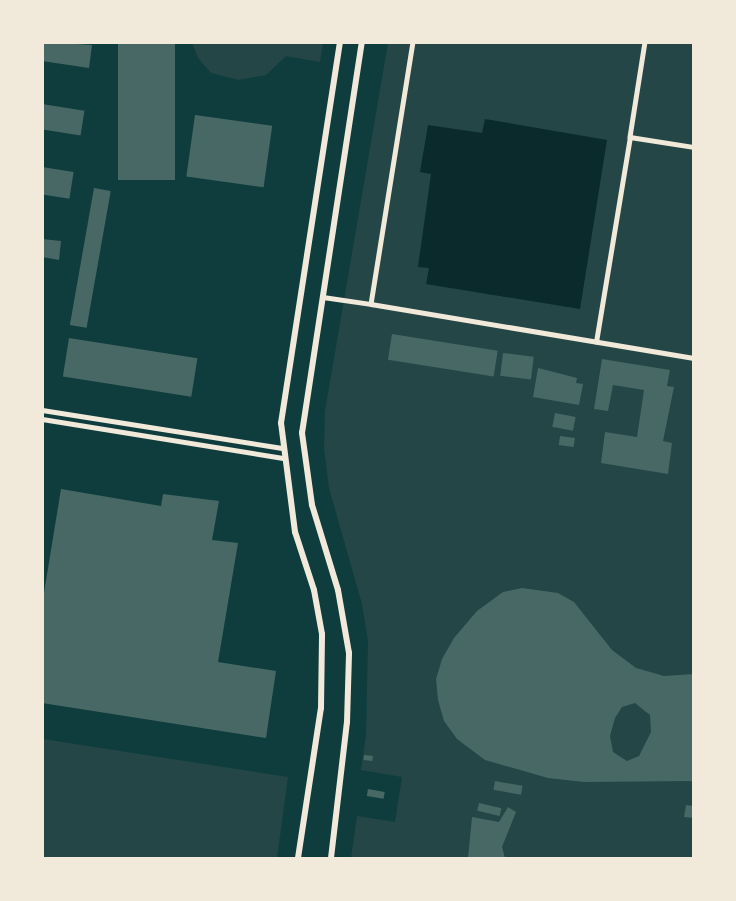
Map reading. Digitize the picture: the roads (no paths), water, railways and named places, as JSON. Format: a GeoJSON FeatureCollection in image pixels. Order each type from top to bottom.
{"type":"FeatureCollection","features":[{"type":"Feature","properties":{"kind":"main road"},"geometry":{"type":"LineString","coordinates":[[298,858],[320,708],[322,634],[314,590],[296,532],[282,448],[281,423],[340,42]]}},
{"type":"Feature","properties":{"kind":"main road"},"geometry":{"type":"LineString","coordinates":[[332,858],[348,722],[349,653],[338,590],[312,505],[302,434],[362,42]]}},
{"type":"Feature","properties":{"kind":"street"},"geometry":{"type":"LineString","coordinates":[[371,304],[413,42]]}},
{"type":"Feature","properties":{"kind":"street"},"geometry":{"type":"LineString","coordinates":[[596,342],[645,42]]}},
{"type":"Feature","properties":{"kind":"street"},"geometry":{"type":"LineString","coordinates":[[630,137],[694,147]]}},
{"type":"Feature","properties":{"kind":"street"},"geometry":{"type":"LineString","coordinates":[[323,297],[694,358]]}},
{"type":"Feature","properties":{"kind":"street"},"geometry":{"type":"LineString","coordinates":[[42,410],[282,448]]}},
{"type":"Feature","properties":{"kind":"street"},"geometry":{"type":"LineString","coordinates":[[42,419],[284,458]]}}]}
